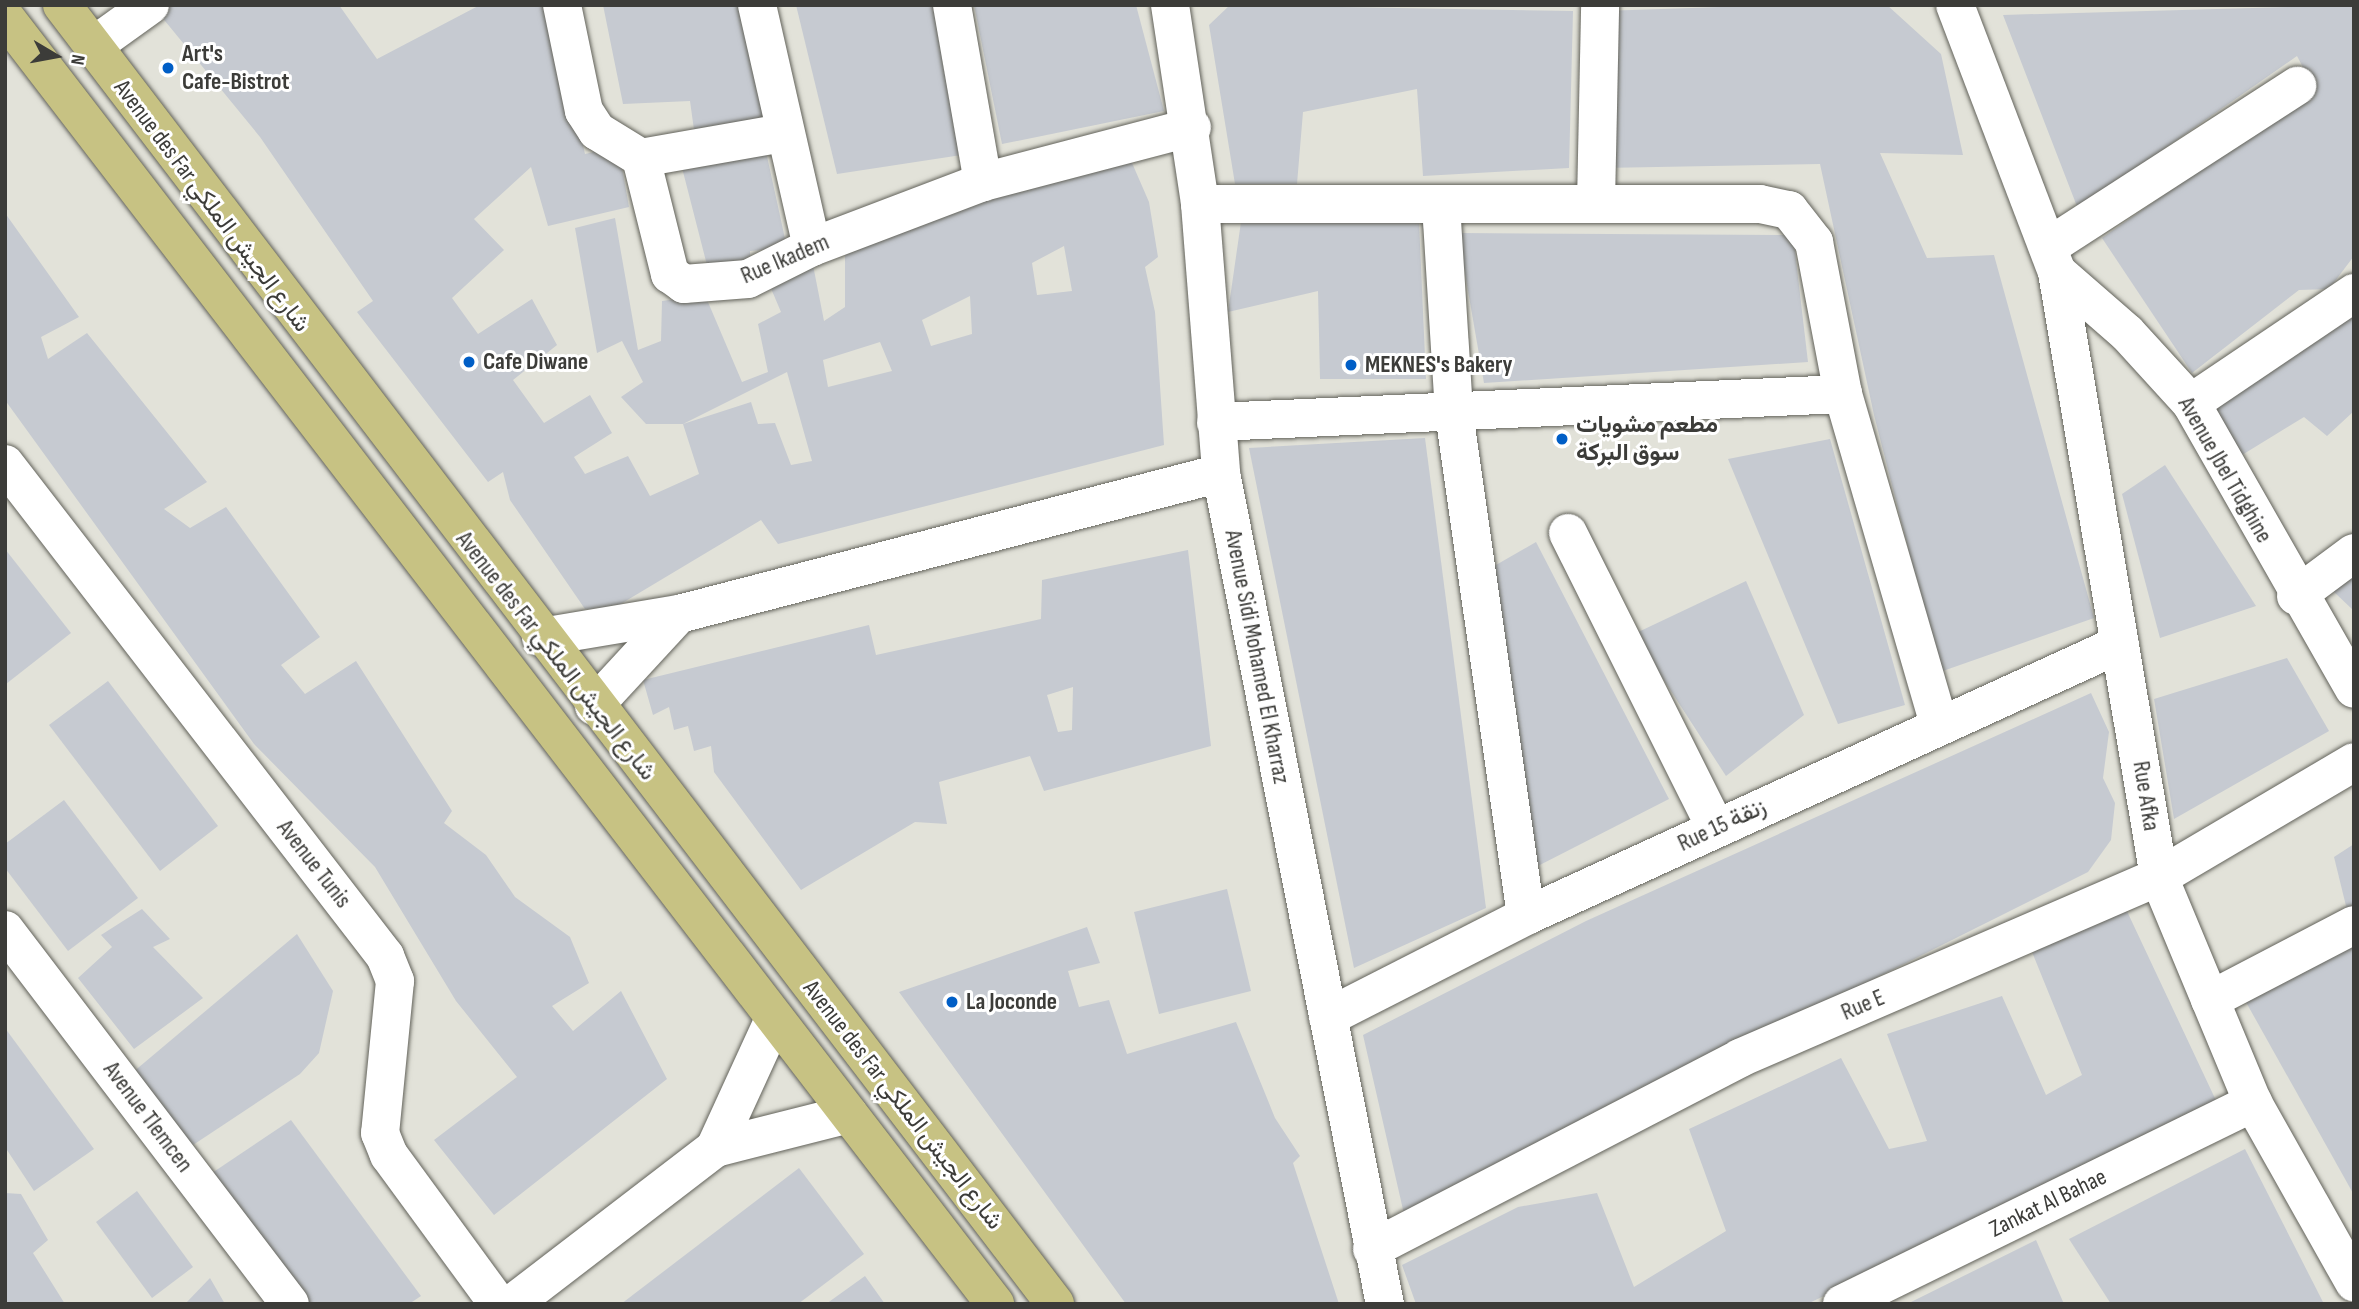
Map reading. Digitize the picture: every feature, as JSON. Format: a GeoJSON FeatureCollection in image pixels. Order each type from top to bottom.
{"type":"FeatureCollection","features":[{"type":"Feature","properties":{"kind":"main road","name":"Avenue des Far شارع الجيش الملكي"},"geometry":{"type":"LineString","coordinates":[[62,5],[541,637],[1055,1304]]}},
{"type":"Feature","properties":{"kind":"main road","name":"Avenue des Far شارع الجيش الملكي"},"geometry":{"type":"LineString","coordinates":[[5,18],[995,1304]]}},
{"type":"Feature","properties":{"kind":"street"},"geometry":{"type":"LineString","coordinates":[[93,46],[150,5]]}},
{"type":"Feature","properties":{"kind":"street"},"geometry":{"type":"LineString","coordinates":[[562,5],[590,124],[641,158],[783,133]]}},
{"type":"Feature","properties":{"kind":"street"},"geometry":{"type":"LineString","coordinates":[[757,5],[783,133],[812,247]]}},
{"type":"Feature","properties":{"kind":"street"},"geometry":{"type":"LineString","coordinates":[[951,5],[983,182]]}},
{"type":"Feature","properties":{"kind":"street","name":"Avenue Sidi Mohamed El Kharraz"},"geometry":{"type":"LineString","coordinates":[[1170,5],[1192,127],[1221,473],[1372,1249],[1385,1304]]}},
{"type":"Feature","properties":{"kind":"street"},"geometry":{"type":"LineString","coordinates":[[1596,203],[1600,5]]}},
{"type":"Feature","properties":{"kind":"street","name":"Avenue Jbel Tidghine"},"geometry":{"type":"LineString","coordinates":[[1955,5],[2052,259],[2127,333],[2191,403],[2296,596],[2354,689]]}},
{"type":"Feature","properties":{"kind":"street"},"geometry":{"type":"LineString","coordinates":[[2052,259],[2297,86]]}},
{"type":"Feature","properties":{"kind":"street","name":"Rue Ikadem"},"geometry":{"type":"LineString","coordinates":[[641,158],[674,279],[707,286],[748,279],[812,247],[983,182],[1192,127]]}},
{"type":"Feature","properties":{"kind":"street"},"geometry":{"type":"LineString","coordinates":[[1200,204],[1760,204],[1799,218],[1814,242],[1843,394],[1939,725]]}},
{"type":"Feature","properties":{"kind":"street"},"geometry":{"type":"LineString","coordinates":[[1441,205],[1454,413],[1526,916]]}},
{"type":"Feature","properties":{"kind":"street","name":"Rue Afka"},"geometry":{"type":"LineString","coordinates":[[2052,259],[2159,877],[2253,1103],[2354,1282]]}},
{"type":"Feature","properties":{"kind":"street"},"geometry":{"type":"LineString","coordinates":[[2191,403],[2354,293]]}},
{"type":"Feature","properties":{"kind":"street"},"geometry":{"type":"LineString","coordinates":[[1216,422],[1843,394]]}},
{"type":"Feature","properties":{"kind":"street","name":"Avenue Tunis"},"geometry":{"type":"LineString","coordinates":[[5,464],[385,956],[395,981],[380,1133],[404,1177],[498,1304]]}},
{"type":"Feature","properties":{"kind":"street"},"geometry":{"type":"LineString","coordinates":[[541,637],[679,614],[1221,473]]}},
{"type":"Feature","properties":{"kind":"street"},"geometry":{"type":"LineString","coordinates":[[1568,533],[1716,828]]}},
{"type":"Feature","properties":{"kind":"street"},"geometry":{"type":"LineString","coordinates":[[2296,596],[2354,553]]}},
{"type":"Feature","properties":{"kind":"street"},"geometry":{"type":"LineString","coordinates":[[594,706],[679,614]]}},
{"type":"Feature","properties":{"kind":"street","name":"Rue 15 زنقة"},"geometry":{"type":"LineString","coordinates":[[1328,1017],[1526,916],[2120,644]]}},
{"type":"Feature","properties":{"kind":"street","name":"Rue E"},"geometry":{"type":"LineString","coordinates":[[1372,1249],[1740,1058],[2159,877],[2354,762]]}},
{"type":"Feature","properties":{"kind":"street"},"geometry":{"type":"LineString","coordinates":[[2210,1000],[2354,925]]}},
{"type":"Feature","properties":{"kind":"street","name":"Avenue Tlemcen"},"geometry":{"type":"LineString","coordinates":[[5,930],[290,1304]]}},
{"type":"Feature","properties":{"kind":"street"},"geometry":{"type":"LineString","coordinates":[[715,1148],[774,1019]]}},
{"type":"Feature","properties":{"kind":"street","name":"Zankat Al Bahae"},"geometry":{"type":"LineString","coordinates":[[1842,1304],[2253,1103]]}},
{"type":"Feature","properties":{"kind":"street"},"geometry":{"type":"LineString","coordinates":[[512,1304],[715,1148],[849,1114]]}},
{"type":"Feature","properties":{"kind":"building"},"geometry":{"type":"Polygon","coordinates":[[[162,5],[339,5],[377,59],[480,5],[551,5],[585,154],[618,146],[629,207],[548,226],[531,167],[474,219],[504,250],[452,298],[478,334],[532,299],[557,345],[513,380],[544,423],[590,395],[612,433],[574,457],[585,474],[628,456],[650,496],[699,474],[683,424],[646,424],[621,397],[643,382],[622,341],[597,353],[575,228],[615,218],[638,350],[661,341],[662,301],[705,295],[742,382],[768,372],[758,324],[781,312],[767,279],[813,265],[824,321],[845,307],[845,241],[1129,156],[1149,202],[1158,257],[1145,267],[1155,312],[1164,445],[778,544],[761,520],[614,608],[585,609],[510,500],[503,472],[488,482],[357,312],[373,301],[260,137],[156,10],[162,5]],[[1064,246],[1032,263],[1037,295],[1072,291],[1064,246]],[[970,296],[922,320],[931,346],[972,334],[970,296]],[[880,342],[823,360],[828,387],[892,371],[880,342]],[[787,372],[683,424],[751,402],[758,424],[775,423],[791,465],[812,461],[787,372]]]}},
{"type":"Feature","properties":{"kind":"building"},"geometry":{"type":"Polygon","coordinates":[[[603,5],[751,5],[777,127],[694,130],[690,101],[623,104],[603,5]]]}},
{"type":"Feature","properties":{"kind":"building"},"geometry":{"type":"Polygon","coordinates":[[[796,5],[945,5],[968,154],[837,174],[796,5]]]}},
{"type":"Feature","properties":{"kind":"building"},"geometry":{"type":"Polygon","coordinates":[[[974,5],[1136,5],[1164,111],[1002,144],[974,5]]]}},
{"type":"Feature","properties":{"kind":"building"},"geometry":{"type":"Polygon","coordinates":[[[1230,5],[1573,11],[1569,168],[1423,176],[1417,89],[1303,112],[1297,184],[1235,184],[1209,25],[1230,5]]]}},
{"type":"Feature","properties":{"kind":"building"},"geometry":{"type":"Polygon","coordinates":[[[1783,5],[1887,5],[1941,54],[1963,155],[1880,153],[1927,258],[1994,255],[2094,618],[1940,672],[1874,415],[1820,164],[1602,168],[1602,11],[1783,5]]]}},
{"type":"Feature","properties":{"kind":"building"},"geometry":{"type":"Polygon","coordinates":[[[2354,5],[2354,256],[2329,289],[2299,290],[2192,373],[2102,238],[2315,90],[2297,56],[2078,209],[2003,15],[2354,5]]]}},
{"type":"Feature","properties":{"kind":"building"},"geometry":{"type":"Polygon","coordinates":[[[765,147],[787,248],[750,251],[751,274],[709,273],[679,156],[765,147]]]}},
{"type":"Feature","properties":{"kind":"building"},"geometry":{"type":"Polygon","coordinates":[[[5,213],[79,317],[41,337],[48,359],[87,333],[207,482],[164,509],[190,528],[226,507],[320,637],[281,665],[305,694],[356,661],[452,811],[444,823],[486,855],[515,897],[570,937],[589,983],[552,1006],[573,1031],[621,991],[667,1079],[494,1215],[434,1140],[517,1077],[456,1001],[375,867],[254,744],[5,400],[5,213]]]}},
{"type":"Feature","properties":{"kind":"building"},"geometry":{"type":"Polygon","coordinates":[[[1241,222],[1419,222],[1426,379],[1320,379],[1318,291],[1228,312],[1241,222]]]}},
{"type":"Feature","properties":{"kind":"building"},"geometry":{"type":"Polygon","coordinates":[[[1458,233],[1793,235],[1808,362],[1484,383],[1458,233]]]}},
{"type":"Feature","properties":{"kind":"building"},"geometry":{"type":"Polygon","coordinates":[[[2354,306],[2354,411],[2327,436],[2304,417],[2242,455],[2206,403],[2354,306]]]}},
{"type":"Feature","properties":{"kind":"building"},"geometry":{"type":"Polygon","coordinates":[[[1425,438],[1486,908],[1354,968],[1249,448],[1425,438]]]}},
{"type":"Feature","properties":{"kind":"building"},"geometry":{"type":"Polygon","coordinates":[[[1830,439],[1905,705],[1838,724],[1728,459],[1830,439]]]}},
{"type":"Feature","properties":{"kind":"building"},"geometry":{"type":"Polygon","coordinates":[[[2165,465],[2256,606],[2160,638],[2122,494],[2165,465]]]}},
{"type":"Feature","properties":{"kind":"building"},"geometry":{"type":"Polygon","coordinates":[[[1536,542],[1669,799],[1530,870],[1489,569],[1536,542]]]}},
{"type":"Feature","properties":{"kind":"building"},"geometry":{"type":"Polygon","coordinates":[[[5,549],[71,633],[6,684],[5,683],[5,549]]]}},
{"type":"Feature","properties":{"kind":"building"},"geometry":{"type":"Polygon","coordinates":[[[1188,550],[1211,746],[1044,791],[1030,756],[939,782],[947,824],[915,822],[801,890],[714,772],[711,746],[694,751],[688,726],[674,730],[669,707],[653,715],[643,680],[869,625],[876,655],[1041,619],[1042,580],[1188,550]],[[1073,687],[1047,695],[1058,732],[1072,730],[1073,687]]]}},
{"type":"Feature","properties":{"kind":"building"},"geometry":{"type":"Polygon","coordinates":[[[2354,573],[2354,611],[2332,590],[2354,573]]]}},
{"type":"Feature","properties":{"kind":"building"},"geometry":{"type":"Polygon","coordinates":[[[1746,581],[1804,715],[1726,776],[1634,634],[1746,581]]]}},
{"type":"Feature","properties":{"kind":"building"},"geometry":{"type":"Polygon","coordinates":[[[2287,658],[2329,731],[2174,819],[2154,699],[2287,658]]]}},
{"type":"Feature","properties":{"kind":"building"},"geometry":{"type":"Polygon","coordinates":[[[108,681],[218,826],[160,871],[49,725],[108,681]]]}},
{"type":"Feature","properties":{"kind":"building"},"geometry":{"type":"Polygon","coordinates":[[[2091,693],[2109,732],[2103,778],[2115,803],[2111,840],[2088,872],[1404,1214],[1363,1035],[1586,921],[2091,693]]]}},
{"type":"Feature","properties":{"kind":"building"},"geometry":{"type":"Polygon","coordinates":[[[64,800],[138,898],[68,951],[5,868],[5,844],[64,800]]]}},
{"type":"Feature","properties":{"kind":"building"},"geometry":{"type":"Polygon","coordinates":[[[2354,844],[2354,906],[2347,910],[2334,857],[2354,844]]]}},
{"type":"Feature","properties":{"kind":"building"},"geometry":{"type":"Polygon","coordinates":[[[1227,889],[1251,991],[1159,1014],[1134,912],[1227,889]]]}},
{"type":"Feature","properties":{"kind":"building"},"geometry":{"type":"Polygon","coordinates":[[[2125,907],[2220,1109],[1807,1304],[1416,1304],[1402,1265],[1518,1207],[1597,1193],[1634,1287],[1726,1231],[1689,1129],[1841,1058],[1889,1149],[1927,1141],[1887,1034],[2002,996],[2046,1095],[2082,1075],[2032,952],[2125,907]]]}},
{"type":"Feature","properties":{"kind":"building"},"geometry":{"type":"Polygon","coordinates":[[[142,909],[170,939],[153,947],[203,998],[134,1049],[78,978],[112,947],[101,935],[142,909]]]}},
{"type":"Feature","properties":{"kind":"building"},"geometry":{"type":"Polygon","coordinates":[[[1087,927],[1100,963],[1068,971],[1079,1007],[1109,1000],[1127,1054],[1236,1022],[1275,1118],[1300,1156],[1293,1163],[1339,1304],[1126,1304],[899,992],[1087,927]]]}},
{"type":"Feature","properties":{"kind":"building"},"geometry":{"type":"Polygon","coordinates":[[[297,934],[333,991],[319,1053],[300,1074],[190,1147],[132,1073],[297,934]]]}},
{"type":"Feature","properties":{"kind":"building"},"geometry":{"type":"Polygon","coordinates":[[[2354,935],[2354,1195],[2242,995],[2354,935]]]}},
{"type":"Feature","properties":{"kind":"building"},"geometry":{"type":"Polygon","coordinates":[[[5,1028],[94,1149],[34,1191],[5,1147],[5,1028]]]}},
{"type":"Feature","properties":{"kind":"building"},"geometry":{"type":"Polygon","coordinates":[[[291,1120],[421,1296],[409,1304],[306,1304],[206,1177],[291,1120]]]}},
{"type":"Feature","properties":{"kind":"building"},"geometry":{"type":"Polygon","coordinates":[[[2245,1149],[2324,1304],[2111,1304],[2069,1239],[2245,1149]]]}},
{"type":"Feature","properties":{"kind":"building"},"geometry":{"type":"Polygon","coordinates":[[[799,1168],[864,1254],[798,1304],[621,1304],[799,1168]]]}},
{"type":"Feature","properties":{"kind":"building"},"geometry":{"type":"Polygon","coordinates":[[[137,1191],[193,1267],[152,1298],[96,1222],[137,1191]]]}},
{"type":"Feature","properties":{"kind":"building"},"geometry":{"type":"Polygon","coordinates":[[[5,1193],[21,1194],[48,1240],[33,1253],[65,1304],[5,1304],[5,1193]]]}},
{"type":"Feature","properties":{"kind":"building"},"geometry":{"type":"Polygon","coordinates":[[[2036,1240],[2064,1304],[1907,1304],[2036,1240]]]}},
{"type":"Feature","properties":{"kind":"building"},"geometry":{"type":"Polygon","coordinates":[[[865,1276],[885,1304],[826,1304],[865,1276]]]}},
{"type":"Feature","properties":{"kind":"building"},"geometry":{"type":"Polygon","coordinates":[[[210,1278],[225,1304],[185,1304],[210,1278]]]}},
{"type":"Feature","properties":{"kind":"place","name":"Art's Cafe-Bistrot"},"geometry":{"type":"Point","coordinates":[168,68]}},
{"type":"Feature","properties":{"kind":"place","name":"Cafe Diwane"},"geometry":{"type":"Point","coordinates":[469,362]}},
{"type":"Feature","properties":{"kind":"place","name":"MEKNES's Bakery"},"geometry":{"type":"Point","coordinates":[1351,365]}},
{"type":"Feature","properties":{"kind":"place","name":"مطعم مشويات سوق البركة"},"geometry":{"type":"Point","coordinates":[1562,439]}},
{"type":"Feature","properties":{"kind":"place","name":"La Joconde"},"geometry":{"type":"Point","coordinates":[952,1002]}}]}
